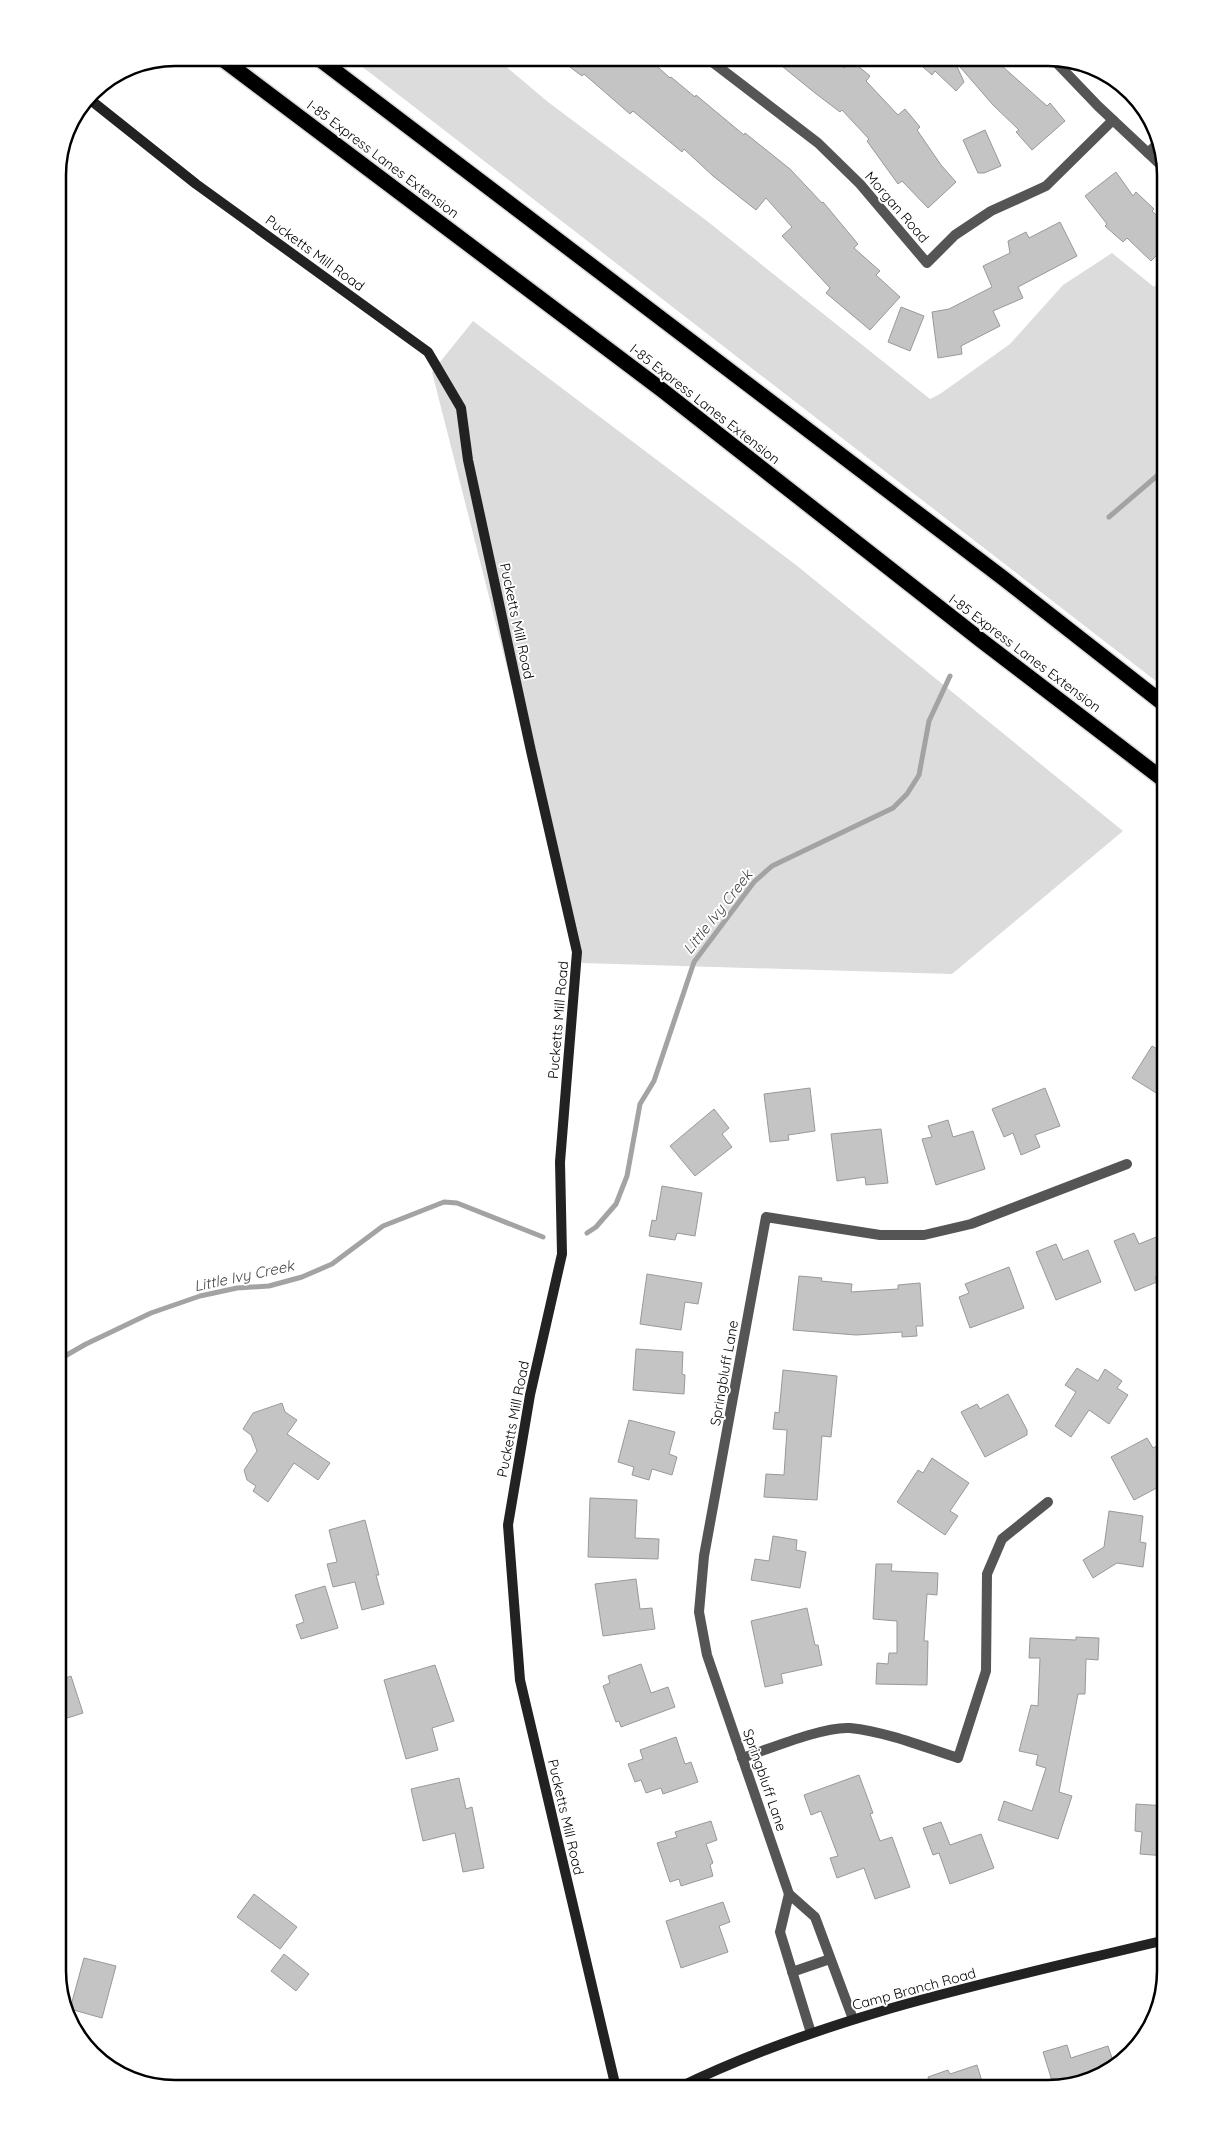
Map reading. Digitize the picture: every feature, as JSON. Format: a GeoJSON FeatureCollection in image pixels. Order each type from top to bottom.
{"type":"FeatureCollection","features":[{"type":"Feature","properties":{"kind":"highway","name":"I-85 Express Lanes Extension"},"geometry":{"type":"LineString","coordinates":[[232,66],[662,390],[982,641],[1157,775]]}},
{"type":"Feature","properties":{"kind":"highway"},"geometry":{"type":"LineString","coordinates":[[329,66],[1003,578],[1157,698]]}},
{"type":"Feature","properties":{"kind":"street","name":"Morgan Road"},"geometry":{"type":"LineString","coordinates":[[717,66],[818,143],[860,184],[927,263],[955,235],[990,211],[1046,186],[1113,120]]}},
{"type":"Feature","properties":{"kind":"street"},"geometry":{"type":"LineString","coordinates":[[1061,67],[1156,160]]}},
{"type":"Feature","properties":{"kind":"street","name":"Pucketts Mill Road"},"geometry":{"type":"LineString","coordinates":[[94,102],[196,184],[428,352],[461,408],[468,460],[577,952],[560,1162],[562,1254],[530,1395],[508,1525],[520,1680],[614,2080]]}},
{"type":"Feature","properties":{"kind":"street"},"geometry":{"type":"LineString","coordinates":[[1148,153],[1153,148]]}},
{"type":"Feature","properties":{"kind":"street","name":"Springbluff Lane"},"geometry":{"type":"LineString","coordinates":[[853,2019],[815,1917],[789,1894],[707,1655],[699,1612],[704,1556],[766,1217],[880,1235],[924,1236],[971,1224],[1126,1164]]}},
{"type":"Feature","properties":{"kind":"street"},"geometry":{"type":"LineString","coordinates":[[742,1758],[814,1734],[849,1728],[889,1736],[958,1758],[986,1671],[987,1574],[1002,1539],[1048,1502]]}},
{"type":"Feature","properties":{"kind":"street"},"geometry":{"type":"LineString","coordinates":[[789,1894],[780,1932],[811,2033]]}},
{"type":"Feature","properties":{"kind":"street","name":"Camp Branch Road"},"geometry":{"type":"LineString","coordinates":[[695,2080],[724,2066],[853,2019],[1157,1942]]}},
{"type":"Feature","properties":{"kind":"street"},"geometry":{"type":"LineString","coordinates":[[792,1972],[830,1958]]}},
{"type":"Feature","properties":{"kind":"shaded area"},"geometry":{"type":"Polygon","coordinates":[[[361,66],[505,66],[548,102],[707,221],[930,399],[940,394],[1010,344],[1063,285],[1112,253],[1154,287],[1157,283],[1157,682],[361,66]]]}},
{"type":"Feature","properties":{"kind":"shaded area"},"geometry":{"type":"Polygon","coordinates":[[[473,321],[796,565],[1123,831],[952,974],[582,963],[432,372],[473,321]]]}},
{"type":"Feature","properties":{"kind":"building"},"geometry":{"type":"Polygon","coordinates":[[[569,66],[657,66],[790,169],[823,202],[858,244],[854,248],[880,271],[876,275],[900,297],[870,330],[826,293],[830,288],[782,236],[792,227],[766,198],[756,210],[713,176],[684,149],[682,152],[633,111],[630,114],[584,74],[582,76],[569,66]]]}},
{"type":"Feature","properties":{"kind":"building"},"geometry":{"type":"Polygon","coordinates":[[[782,66],[842,66],[844,68],[846,66],[858,66],[870,76],[866,81],[898,115],[905,109],[920,127],[917,130],[941,165],[956,182],[928,208],[902,181],[898,184],[867,141],[869,139],[842,110],[840,112],[782,66]]]}},
{"type":"Feature","properties":{"kind":"building"},"geometry":{"type":"Polygon","coordinates":[[[922,66],[957,66],[964,82],[956,91],[935,71],[932,75],[922,66]]]}},
{"type":"Feature","properties":{"kind":"building"},"geometry":{"type":"Polygon","coordinates":[[[959,66],[1002,66],[1047,106],[1050,103],[1065,121],[1032,150],[1016,132],[1019,130],[993,105],[959,66]]]}},
{"type":"Feature","properties":{"kind":"building"},"geometry":{"type":"Polygon","coordinates":[[[985,130],[1001,166],[984,173],[978,173],[963,140],[985,130]]]}},
{"type":"Feature","properties":{"kind":"building"},"geometry":{"type":"Polygon","coordinates":[[[1116,172],[1133,196],[1136,192],[1154,209],[1152,211],[1157,216],[1157,255],[1151,261],[1127,238],[1123,242],[1105,226],[1107,224],[1085,196],[1116,172]]]}},
{"type":"Feature","properties":{"kind":"building"},"geometry":{"type":"Polygon","coordinates":[[[1060,222],[1077,256],[1018,287],[1023,298],[993,311],[1000,326],[961,346],[962,354],[938,358],[932,312],[949,309],[992,287],[983,266],[1010,253],[1008,241],[1026,232],[1029,238],[1060,222]]]}},
{"type":"Feature","properties":{"kind":"building"},"geometry":{"type":"Polygon","coordinates":[[[901,307],[924,316],[910,351],[888,342],[901,307]]]}},
{"type":"Feature","properties":{"kind":"building"},"geometry":{"type":"Polygon","coordinates":[[[1152,1046],[1157,1049],[1157,1093],[1132,1078],[1152,1046]]]}},
{"type":"Feature","properties":{"kind":"building"},"geometry":{"type":"Polygon","coordinates":[[[810,1088],[815,1131],[788,1135],[789,1140],[770,1142],[764,1094],[810,1088]]]}},
{"type":"Feature","properties":{"kind":"building"},"geometry":{"type":"Polygon","coordinates":[[[1045,1088],[1060,1126],[1035,1135],[1040,1147],[1021,1155],[1013,1133],[1004,1137],[992,1109],[1045,1088]]]}},
{"type":"Feature","properties":{"kind":"building"},"geometry":{"type":"Polygon","coordinates":[[[714,1109],[729,1128],[722,1134],[732,1147],[695,1176],[670,1146],[714,1109]]]}},
{"type":"Feature","properties":{"kind":"building"},"geometry":{"type":"Polygon","coordinates":[[[948,1120],[953,1137],[973,1131],[985,1169],[936,1185],[922,1139],[932,1137],[928,1126],[948,1120]]]}},
{"type":"Feature","properties":{"kind":"building"},"geometry":{"type":"Polygon","coordinates":[[[881,1129],[888,1183],[866,1185],[865,1177],[837,1181],[831,1134],[881,1129]]]}},
{"type":"Feature","properties":{"kind":"building"},"geometry":{"type":"Polygon","coordinates":[[[662,1186],[702,1193],[695,1236],[677,1233],[675,1240],[649,1236],[652,1220],[656,1221],[662,1186]]]}},
{"type":"Feature","properties":{"kind":"building"},"geometry":{"type":"Polygon","coordinates":[[[1134,1233],[1139,1244],[1157,1237],[1157,1276],[1155,1277],[1157,1282],[1135,1291],[1114,1241],[1134,1233]]]}},
{"type":"Feature","properties":{"kind":"building"},"geometry":{"type":"Polygon","coordinates":[[[1056,1244],[1063,1260],[1088,1250],[1101,1282],[1056,1300],[1036,1252],[1056,1244]]]}},
{"type":"Feature","properties":{"kind":"building"},"geometry":{"type":"Polygon","coordinates":[[[1009,1267],[1024,1308],[970,1328],[959,1297],[969,1293],[965,1284],[1009,1267]]]}},
{"type":"Feature","properties":{"kind":"building"},"geometry":{"type":"Polygon","coordinates":[[[647,1274],[702,1283],[698,1304],[685,1302],[681,1330],[640,1324],[647,1274]]]}},
{"type":"Feature","properties":{"kind":"building"},"geometry":{"type":"Polygon","coordinates":[[[799,1276],[822,1278],[821,1281],[852,1284],[851,1292],[898,1289],[898,1285],[920,1283],[923,1326],[916,1326],[917,1336],[902,1337],[902,1332],[856,1335],[793,1330],[799,1276]]]}},
{"type":"Feature","properties":{"kind":"building"},"geometry":{"type":"Polygon","coordinates":[[[636,1349],[683,1352],[682,1374],[685,1375],[684,1394],[633,1390],[636,1349]]]}},
{"type":"Feature","properties":{"kind":"building"},"geometry":{"type":"Polygon","coordinates":[[[1077,1368],[1098,1381],[1105,1369],[1122,1381],[1117,1388],[1128,1395],[1109,1424],[1089,1410],[1071,1437],[1055,1426],[1076,1392],[1065,1385],[1077,1368]]]}},
{"type":"Feature","properties":{"kind":"building"},"geometry":{"type":"Polygon","coordinates":[[[783,1370],[837,1376],[831,1437],[822,1436],[817,1500],[764,1497],[766,1474],[784,1475],[787,1430],[773,1429],[775,1412],[779,1413],[783,1370]]]}},
{"type":"Feature","properties":{"kind":"building"},"geometry":{"type":"Polygon","coordinates":[[[1008,1394],[1027,1430],[1027,1435],[985,1457],[961,1412],[977,1404],[980,1409],[1008,1394]]]}},
{"type":"Feature","properties":{"kind":"building"},"geometry":{"type":"Polygon","coordinates":[[[282,1403],[285,1412],[297,1420],[287,1434],[330,1463],[318,1480],[294,1463],[268,1502],[253,1491],[256,1486],[247,1480],[244,1470],[257,1451],[251,1435],[243,1429],[253,1413],[282,1403]]]}},
{"type":"Feature","properties":{"kind":"building"},"geometry":{"type":"Polygon","coordinates":[[[629,1420],[675,1432],[669,1454],[677,1457],[672,1475],[652,1469],[649,1480],[632,1475],[634,1467],[618,1462],[629,1420]]]}},
{"type":"Feature","properties":{"kind":"building"},"geometry":{"type":"Polygon","coordinates":[[[1147,1438],[1153,1448],[1157,1446],[1157,1488],[1134,1500],[1111,1457],[1147,1438]]]}},
{"type":"Feature","properties":{"kind":"building"},"geometry":{"type":"Polygon","coordinates":[[[932,1458],[969,1483],[950,1511],[958,1516],[945,1535],[897,1502],[918,1470],[923,1473],[932,1458]]]}},
{"type":"Feature","properties":{"kind":"building"},"geometry":{"type":"Polygon","coordinates":[[[590,1498],[637,1500],[635,1538],[659,1539],[658,1559],[588,1557],[590,1498]]]}},
{"type":"Feature","properties":{"kind":"building"},"geometry":{"type":"Polygon","coordinates":[[[1109,1511],[1143,1516],[1140,1542],[1146,1543],[1143,1567],[1117,1563],[1093,1578],[1083,1560],[1104,1547],[1109,1511]]]}},
{"type":"Feature","properties":{"kind":"building"},"geometry":{"type":"Polygon","coordinates":[[[365,1520],[379,1575],[376,1575],[384,1604],[362,1610],[355,1582],[333,1587],[327,1564],[337,1562],[329,1530],[365,1520]]]}},
{"type":"Feature","properties":{"kind":"building"},"geometry":{"type":"Polygon","coordinates":[[[773,1536],[797,1540],[796,1550],[806,1552],[800,1588],[751,1580],[755,1559],[769,1561],[773,1536]]]}},
{"type":"Feature","properties":{"kind":"building"},"geometry":{"type":"Polygon","coordinates":[[[876,1564],[892,1564],[891,1571],[938,1573],[937,1595],[927,1594],[924,1641],[928,1641],[927,1685],[876,1684],[877,1663],[888,1664],[889,1653],[897,1653],[897,1621],[873,1619],[876,1564]]]}},
{"type":"Feature","properties":{"kind":"building"},"geometry":{"type":"Polygon","coordinates":[[[636,1579],[640,1609],[652,1608],[655,1629],[603,1636],[595,1584],[636,1579]]]}},
{"type":"Feature","properties":{"kind":"building"},"geometry":{"type":"Polygon","coordinates":[[[325,1586],[338,1628],[301,1639],[296,1625],[304,1622],[295,1595],[325,1586]]]}},
{"type":"Feature","properties":{"kind":"building"},"geometry":{"type":"Polygon","coordinates":[[[807,1608],[815,1645],[818,1645],[822,1665],[781,1674],[783,1683],[765,1687],[751,1621],[807,1608]]]}},
{"type":"Feature","properties":{"kind":"building"},"geometry":{"type":"Polygon","coordinates":[[[1076,1637],[1099,1638],[1098,1660],[1086,1659],[1085,1694],[1078,1694],[1059,1792],[1072,1796],[1058,1839],[998,1820],[1004,1801],[1032,1811],[1046,1768],[1036,1765],[1038,1755],[1019,1751],[1031,1705],[1038,1706],[1040,1658],[1029,1658],[1030,1638],[1076,1640],[1076,1637]]]}},
{"type":"Feature","properties":{"kind":"building"},"geometry":{"type":"Polygon","coordinates":[[[641,1664],[651,1693],[668,1687],[675,1707],[621,1727],[619,1721],[616,1722],[603,1686],[610,1683],[608,1676],[641,1664]]]}},
{"type":"Feature","properties":{"kind":"building"},"geometry":{"type":"Polygon","coordinates":[[[435,1665],[454,1721],[432,1728],[438,1750],[406,1759],[384,1680],[435,1665]]]}},
{"type":"Feature","properties":{"kind":"building"},"geometry":{"type":"Polygon","coordinates":[[[71,1676],[83,1713],[66,1718],[66,1678],[71,1676]]]}},
{"type":"Feature","properties":{"kind":"building"},"geometry":{"type":"Polygon","coordinates":[[[676,1737],[685,1764],[691,1762],[698,1782],[663,1794],[661,1788],[646,1793],[641,1780],[635,1782],[628,1764],[643,1759],[640,1750],[676,1737]]]}},
{"type":"Feature","properties":{"kind":"building"},"geometry":{"type":"Polygon","coordinates":[[[859,1775],[873,1813],[870,1814],[880,1841],[892,1837],[910,1887],[875,1899],[864,1868],[837,1878],[830,1858],[838,1856],[821,1811],[811,1815],[804,1795],[859,1775]]]}},
{"type":"Feature","properties":{"kind":"building"},"geometry":{"type":"Polygon","coordinates":[[[459,1778],[466,1809],[472,1807],[484,1868],[463,1872],[455,1833],[423,1841],[411,1789],[459,1778]]]}},
{"type":"Feature","properties":{"kind":"building"},"geometry":{"type":"Polygon","coordinates":[[[1136,1804],[1157,1805],[1157,1855],[1140,1854],[1142,1832],[1135,1831],[1136,1804]]]}},
{"type":"Feature","properties":{"kind":"building"},"geometry":{"type":"Polygon","coordinates":[[[711,1821],[717,1840],[706,1844],[713,1863],[710,1865],[713,1876],[681,1886],[679,1879],[670,1882],[657,1843],[677,1837],[675,1832],[711,1821]]]}},
{"type":"Feature","properties":{"kind":"building"},"geometry":{"type":"Polygon","coordinates":[[[941,1822],[950,1845],[981,1834],[994,1868],[950,1884],[939,1853],[933,1855],[923,1828],[941,1822]]]}},
{"type":"Feature","properties":{"kind":"building"},"geometry":{"type":"Polygon","coordinates":[[[254,1894],[297,1927],[280,1949],[237,1917],[254,1894]]]}},
{"type":"Feature","properties":{"kind":"building"},"geometry":{"type":"Polygon","coordinates":[[[723,1902],[730,1922],[719,1926],[728,1952],[681,1968],[666,1921],[723,1902]]]}},
{"type":"Feature","properties":{"kind":"building"},"geometry":{"type":"Polygon","coordinates":[[[284,1954],[309,1974],[296,1991],[271,1971],[284,1954]]]}},
{"type":"Feature","properties":{"kind":"building"},"geometry":{"type":"Polygon","coordinates":[[[84,1958],[116,1966],[102,2018],[74,2010],[72,2003],[84,1958]]]}},
{"type":"Feature","properties":{"kind":"building"},"geometry":{"type":"Polygon","coordinates":[[[1067,2045],[1071,2058],[1108,2046],[1112,2058],[1096,2069],[1083,2074],[1052,2080],[1043,2052],[1067,2045]]]}},
{"type":"Feature","properties":{"kind":"building"},"geometry":{"type":"Polygon","coordinates":[[[977,2065],[982,2080],[929,2080],[928,2077],[948,2070],[950,2074],[977,2065]]]}},
{"type":"Feature","properties":{"kind":"waterway","name":"Little Ivy Creek"},"geometry":{"type":"LineString","coordinates":[[1109,517],[1157,476]]}},
{"type":"Feature","properties":{"kind":"waterway","name":"Little Ivy Creek"},"geometry":{"type":"LineString","coordinates":[[587,1233],[596,1227],[616,1204],[627,1176],[640,1104],[654,1081],[694,962],[754,882],[772,866],[893,808],[907,794],[919,775],[929,721],[950,676]]}},
{"type":"Feature","properties":{"kind":"waterway","name":"Little Ivy Creek"},"geometry":{"type":"LineString","coordinates":[[66,1355],[151,1313],[200,1296],[237,1288],[269,1286],[302,1277],[332,1264],[383,1226],[444,1202],[457,1203],[543,1237]]}}]}
